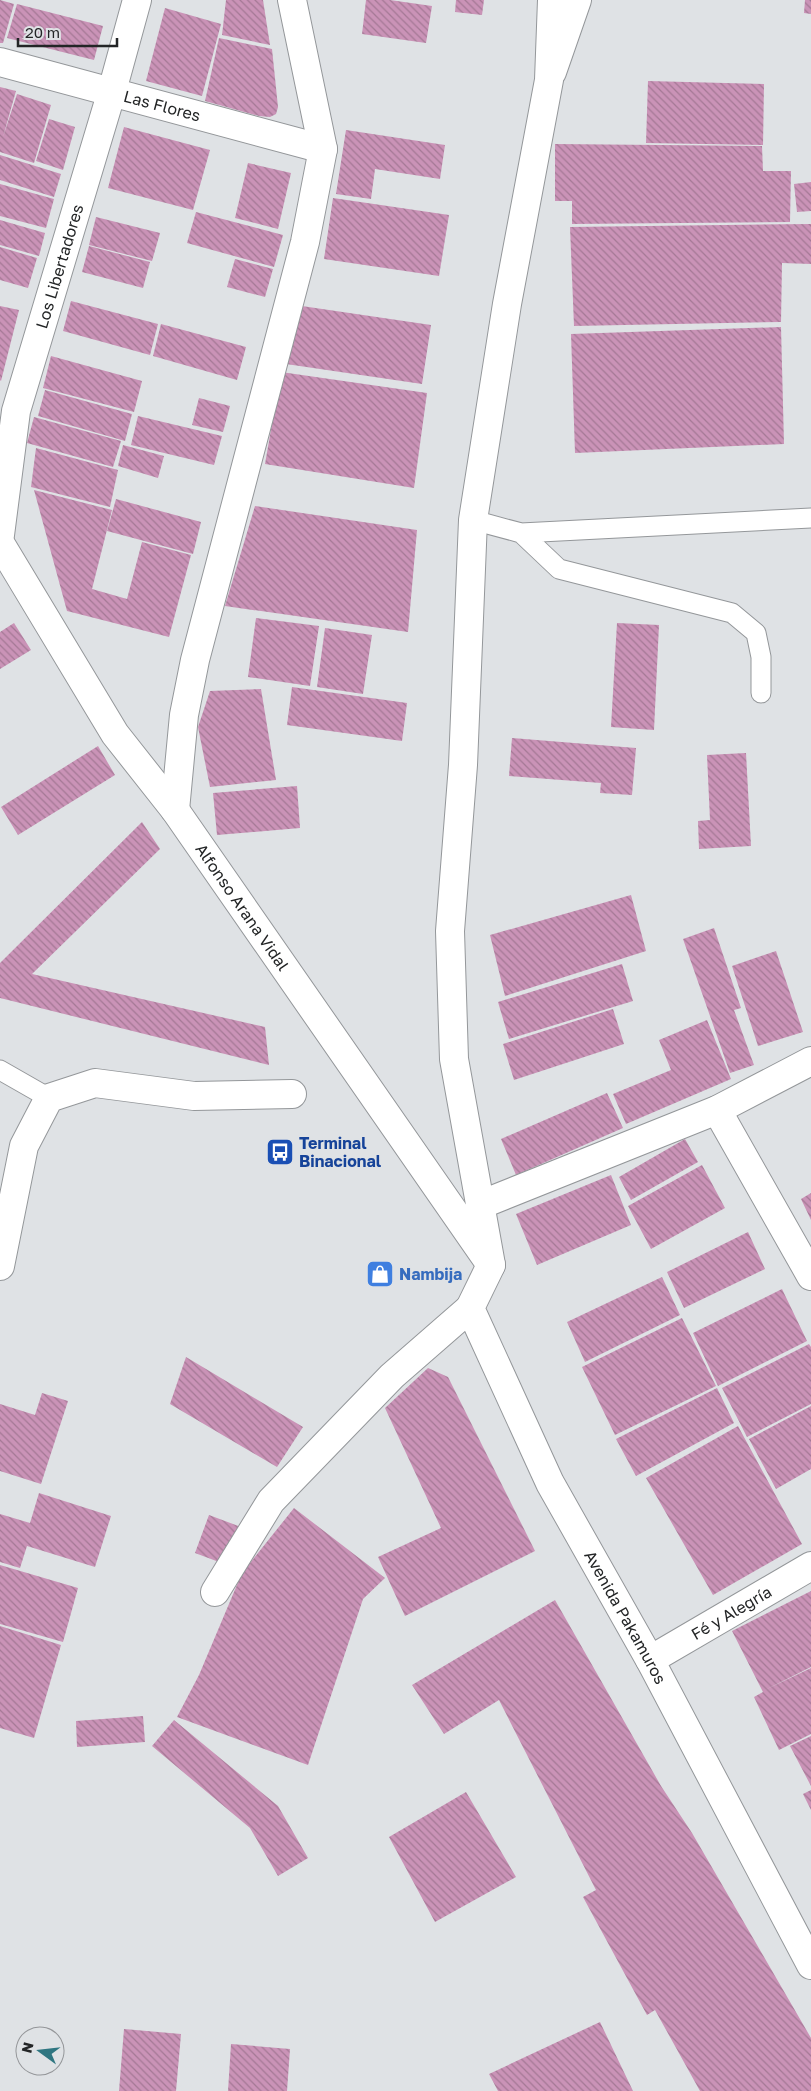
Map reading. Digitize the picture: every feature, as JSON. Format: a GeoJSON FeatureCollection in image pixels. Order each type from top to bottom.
{"type":"FeatureCollection","features":[{"type":"Feature","properties":{"kind":"main road","name":"Los Libertadores"},"geometry":{"type":"LineString","coordinates":[[0,535],[16,411],[112,92],[137,0]]}},
{"type":"Feature","properties":{"kind":"main road"},"geometry":{"type":"LineString","coordinates":[[176,810],[184,714],[195,660],[305,242],[323,149],[292,0]]}},
{"type":"Feature","properties":{"kind":"main road"},"geometry":{"type":"LineString","coordinates":[[215,1592],[271,1501],[392,1376],[470,1308],[491,1265],[454,1059],[450,931],[463,764],[473,520],[508,304],[549,80],[552,0]]}},
{"type":"Feature","properties":{"kind":"main road"},"geometry":{"type":"LineString","coordinates":[[549,80],[577,0]]}},
{"type":"Feature","properties":{"kind":"main road","name":"Las Flores"},"geometry":{"type":"LineString","coordinates":[[0,62],[323,149]]}},
{"type":"Feature","properties":{"kind":"main road","name":"Alfonso Arana Vidal"},"geometry":{"type":"LineString","coordinates":[[0,543],[115,734],[176,810],[491,1265]]}},
{"type":"Feature","properties":{"kind":"main road"},"geometry":{"type":"LineString","coordinates":[[480,1205],[717,1110],[811,1061]]}},
{"type":"Feature","properties":{"kind":"main road"},"geometry":{"type":"LineString","coordinates":[[0,1266],[24,1146],[49,1098],[95,1084],[194,1096],[292,1094]]}},
{"type":"Feature","properties":{"kind":"main road"},"geometry":{"type":"LineString","coordinates":[[717,1110],[811,1276]]}},
{"type":"Feature","properties":{"kind":"main road","name":"Avenida Pakamuros"},"geometry":{"type":"LineString","coordinates":[[470,1308],[550,1483],[650,1660],[811,1965]]}},
{"type":"Feature","properties":{"kind":"main road","name":"Fé y Alegría"},"geometry":{"type":"LineString","coordinates":[[650,1660],[811,1566]]}},
{"type":"Feature","properties":{"kind":"lane"},"geometry":{"type":"LineString","coordinates":[[473,520],[521,533],[811,518]]}},
{"type":"Feature","properties":{"kind":"lane"},"geometry":{"type":"LineString","coordinates":[[521,533],[559,569],[732,613],[756,633],[761,657],[761,694]]}},
{"type":"Feature","properties":{"kind":"lane"},"geometry":{"type":"LineString","coordinates":[[0,1070],[49,1098]]}},
{"type":"Feature","properties":{"kind":"building"},"geometry":{"type":"Polygon","coordinates":[[[0,0],[14,4],[3,43],[0,43],[0,0]]]}},
{"type":"Feature","properties":{"kind":"building"},"geometry":{"type":"Polygon","coordinates":[[[226,0],[263,0],[270,45],[222,35],[226,0]]]}},
{"type":"Feature","properties":{"kind":"building"},"geometry":{"type":"Polygon","coordinates":[[[366,0],[390,0],[432,6],[426,43],[362,34],[366,0]]]}},
{"type":"Feature","properties":{"kind":"building"},"geometry":{"type":"Polygon","coordinates":[[[456,0],[484,0],[482,15],[455,12],[456,0]]]}},
{"type":"Feature","properties":{"kind":"building"},"geometry":{"type":"Polygon","coordinates":[[[805,0],[811,0],[811,14],[804,13],[805,0]]]}},
{"type":"Feature","properties":{"kind":"building"},"geometry":{"type":"Polygon","coordinates":[[[17,4],[103,26],[94,60],[7,38],[17,4]]]}},
{"type":"Feature","properties":{"kind":"building"},"geometry":{"type":"Polygon","coordinates":[[[165,8],[221,24],[202,96],[146,81],[165,8]]]}},
{"type":"Feature","properties":{"kind":"building"},"geometry":{"type":"Polygon","coordinates":[[[219,38],[272,49],[278,107],[276,114],[270,117],[259,116],[205,101],[219,38]]]}},
{"type":"Feature","properties":{"kind":"building"},"geometry":{"type":"Polygon","coordinates":[[[648,81],[764,84],[763,145],[646,143],[648,81]]]}},
{"type":"Feature","properties":{"kind":"building"},"geometry":{"type":"Polygon","coordinates":[[[0,87],[16,91],[3,137],[17,94],[51,105],[34,163],[0,152],[0,87]]]}},
{"type":"Feature","properties":{"kind":"building"},"geometry":{"type":"Polygon","coordinates":[[[49,119],[75,127],[63,170],[36,161],[49,119]]]}},
{"type":"Feature","properties":{"kind":"building"},"geometry":{"type":"Polygon","coordinates":[[[124,127],[210,150],[193,210],[108,188],[124,127]]]}},
{"type":"Feature","properties":{"kind":"building"},"geometry":{"type":"Polygon","coordinates":[[[346,130],[445,145],[440,179],[375,169],[371,199],[336,194],[346,130]]]}},
{"type":"Feature","properties":{"kind":"building"},"geometry":{"type":"Polygon","coordinates":[[[555,144],[762,146],[763,171],[791,171],[790,222],[572,224],[572,201],[555,201],[555,144]]]}},
{"type":"Feature","properties":{"kind":"building"},"geometry":{"type":"Polygon","coordinates":[[[0,155],[61,174],[54,197],[0,180],[0,155]]]}},
{"type":"Feature","properties":{"kind":"building"},"geometry":{"type":"Polygon","coordinates":[[[248,163],[291,173],[278,229],[235,218],[248,163]]]}},
{"type":"Feature","properties":{"kind":"building"},"geometry":{"type":"Polygon","coordinates":[[[811,182],[811,211],[797,212],[794,184],[811,182]]]}},
{"type":"Feature","properties":{"kind":"building"},"geometry":{"type":"Polygon","coordinates":[[[0,184],[54,199],[46,228],[0,216],[0,184]]]}},
{"type":"Feature","properties":{"kind":"building"},"geometry":{"type":"Polygon","coordinates":[[[333,198],[449,215],[439,276],[324,259],[333,198]]]}},
{"type":"Feature","properties":{"kind":"building"},"geometry":{"type":"Polygon","coordinates":[[[196,212],[283,235],[274,267],[187,243],[196,212]]]}},
{"type":"Feature","properties":{"kind":"building"},"geometry":{"type":"Polygon","coordinates":[[[96,217],[160,233],[152,261],[89,245],[96,217]]]}},
{"type":"Feature","properties":{"kind":"building"},"geometry":{"type":"Polygon","coordinates":[[[0,220],[45,233],[39,256],[0,245],[0,220]]]}},
{"type":"Feature","properties":{"kind":"building"},"geometry":{"type":"Polygon","coordinates":[[[811,224],[811,264],[782,263],[781,322],[574,326],[570,227],[811,224]]]}},
{"type":"Feature","properties":{"kind":"building"},"geometry":{"type":"Polygon","coordinates":[[[89,246],[150,262],[143,288],[82,272],[89,246]]]}},
{"type":"Feature","properties":{"kind":"building"},"geometry":{"type":"Polygon","coordinates":[[[0,247],[37,258],[28,288],[0,280],[0,247]]]}},
{"type":"Feature","properties":{"kind":"building"},"geometry":{"type":"Polygon","coordinates":[[[235,259],[273,269],[265,297],[227,287],[235,259]]]}},
{"type":"Feature","properties":{"kind":"building"},"geometry":{"type":"Polygon","coordinates":[[[71,301],[158,324],[150,355],[63,331],[71,301]]]}},
{"type":"Feature","properties":{"kind":"building"},"geometry":{"type":"Polygon","coordinates":[[[295,305],[431,325],[422,384],[286,364],[295,305]]]}},
{"type":"Feature","properties":{"kind":"building"},"geometry":{"type":"Polygon","coordinates":[[[0,306],[19,310],[1,381],[0,380],[0,306]]]}},
{"type":"Feature","properties":{"kind":"building"},"geometry":{"type":"Polygon","coordinates":[[[161,324],[246,347],[237,380],[153,356],[161,324]]]}},
{"type":"Feature","properties":{"kind":"building"},"geometry":{"type":"Polygon","coordinates":[[[781,327],[784,444],[575,453],[571,334],[781,327]]]}},
{"type":"Feature","properties":{"kind":"building"},"geometry":{"type":"Polygon","coordinates":[[[51,356],[142,381],[134,412],[43,388],[51,356]]]}},
{"type":"Feature","properties":{"kind":"building"},"geometry":{"type":"Polygon","coordinates":[[[281,372],[427,393],[414,488],[265,464],[281,372]]]}},
{"type":"Feature","properties":{"kind":"building"},"geometry":{"type":"Polygon","coordinates":[[[45,390],[132,414],[125,441],[38,416],[45,390]]]}},
{"type":"Feature","properties":{"kind":"building"},"geometry":{"type":"Polygon","coordinates":[[[199,398],[230,406],[223,432],[192,425],[199,398]]]}},
{"type":"Feature","properties":{"kind":"building"},"geometry":{"type":"Polygon","coordinates":[[[138,416],[222,436],[214,465],[131,445],[138,416]]]}},
{"type":"Feature","properties":{"kind":"building"},"geometry":{"type":"Polygon","coordinates":[[[34,417],[121,441],[113,467],[27,443],[34,417]]]}},
{"type":"Feature","properties":{"kind":"building"},"geometry":{"type":"Polygon","coordinates":[[[123,445],[164,456],[158,478],[118,466],[123,445]]]}},
{"type":"Feature","properties":{"kind":"building"},"geometry":{"type":"Polygon","coordinates":[[[36,448],[118,470],[110,507],[31,487],[36,448]]]}},
{"type":"Feature","properties":{"kind":"building"},"geometry":{"type":"Polygon","coordinates":[[[34,490],[112,510],[92,589],[127,599],[142,542],[191,555],[169,637],[67,611],[34,490]]]}},
{"type":"Feature","properties":{"kind":"building"},"geometry":{"type":"Polygon","coordinates":[[[116,499],[201,522],[193,554],[107,531],[116,499]]]}},
{"type":"Feature","properties":{"kind":"building"},"geometry":{"type":"Polygon","coordinates":[[[255,506],[417,530],[408,632],[225,606],[255,506]]]}},
{"type":"Feature","properties":{"kind":"building"},"geometry":{"type":"Polygon","coordinates":[[[256,618],[319,626],[310,686],[248,677],[256,618]]]}},
{"type":"Feature","properties":{"kind":"building"},"geometry":{"type":"Polygon","coordinates":[[[14,623],[31,650],[0,669],[0,632],[14,623]]]}},
{"type":"Feature","properties":{"kind":"building"},"geometry":{"type":"Polygon","coordinates":[[[617,623],[659,625],[654,730],[611,727],[617,623]]]}},
{"type":"Feature","properties":{"kind":"building"},"geometry":{"type":"Polygon","coordinates":[[[325,628],[372,635],[363,694],[317,687],[325,628]]]}},
{"type":"Feature","properties":{"kind":"building"},"geometry":{"type":"Polygon","coordinates":[[[292,687],[407,703],[402,741],[287,725],[292,687]]]}},
{"type":"Feature","properties":{"kind":"building"},"geometry":{"type":"Polygon","coordinates":[[[261,689],[276,780],[210,787],[198,727],[210,691],[261,689]]]}},
{"type":"Feature","properties":{"kind":"building"},"geometry":{"type":"Polygon","coordinates":[[[512,738],[636,748],[632,795],[600,793],[601,783],[509,776],[512,738]]]}},
{"type":"Feature","properties":{"kind":"building"},"geometry":{"type":"Polygon","coordinates":[[[98,746],[115,775],[18,835],[1,807],[98,746]]]}},
{"type":"Feature","properties":{"kind":"building"},"geometry":{"type":"Polygon","coordinates":[[[746,753],[751,846],[699,849],[698,821],[710,820],[707,755],[746,753]]]}},
{"type":"Feature","properties":{"kind":"building"},"geometry":{"type":"Polygon","coordinates":[[[297,786],[300,828],[217,835],[213,793],[297,786]]]}},
{"type":"Feature","properties":{"kind":"building"},"geometry":{"type":"Polygon","coordinates":[[[142,822],[160,849],[32,974],[265,1027],[269,1065],[0,998],[0,963],[142,822]]]}},
{"type":"Feature","properties":{"kind":"building"},"geometry":{"type":"Polygon","coordinates":[[[631,895],[646,951],[505,996],[490,935],[631,895]]]}},
{"type":"Feature","properties":{"kind":"building"},"geometry":{"type":"Polygon","coordinates":[[[714,928],[741,1008],[734,1010],[754,1065],[730,1073],[683,939],[714,928]]]}},
{"type":"Feature","properties":{"kind":"building"},"geometry":{"type":"Polygon","coordinates":[[[776,951],[803,1032],[758,1046],[732,966],[776,951]]]}},
{"type":"Feature","properties":{"kind":"building"},"geometry":{"type":"Polygon","coordinates":[[[622,964],[633,1001],[509,1039],[498,1002],[622,964]]]}},
{"type":"Feature","properties":{"kind":"building"},"geometry":{"type":"Polygon","coordinates":[[[613,1009],[624,1044],[514,1080],[503,1044],[613,1009]]]}},
{"type":"Feature","properties":{"kind":"building"},"geometry":{"type":"Polygon","coordinates":[[[707,1020],[731,1079],[626,1124],[613,1094],[671,1070],[659,1040],[707,1020]]]}},
{"type":"Feature","properties":{"kind":"building"},"geometry":{"type":"Polygon","coordinates":[[[607,1093],[623,1128],[516,1175],[501,1139],[607,1093]]]}},
{"type":"Feature","properties":{"kind":"building"},"geometry":{"type":"Polygon","coordinates":[[[685,1139],[698,1162],[631,1200],[619,1177],[685,1139]]]}},
{"type":"Feature","properties":{"kind":"building"},"geometry":{"type":"Polygon","coordinates":[[[702,1165],[725,1208],[651,1249],[628,1206],[702,1165]]]}},
{"type":"Feature","properties":{"kind":"building"},"geometry":{"type":"Polygon","coordinates":[[[611,1175],[631,1225],[537,1265],[516,1214],[611,1175]]]}},
{"type":"Feature","properties":{"kind":"building"},"geometry":{"type":"Polygon","coordinates":[[[811,1193],[811,1220],[801,1199],[811,1193]]]}},
{"type":"Feature","properties":{"kind":"building"},"geometry":{"type":"Polygon","coordinates":[[[748,1232],[765,1269],[684,1308],[667,1272],[748,1232]]]}},
{"type":"Feature","properties":{"kind":"building"},"geometry":{"type":"Polygon","coordinates":[[[662,1277],[680,1315],[585,1362],[567,1322],[662,1277]]]}},
{"type":"Feature","properties":{"kind":"building"},"geometry":{"type":"Polygon","coordinates":[[[782,1289],[807,1341],[718,1386],[693,1333],[782,1289]]]}},
{"type":"Feature","properties":{"kind":"building"},"geometry":{"type":"Polygon","coordinates":[[[682,1318],[716,1386],[615,1435],[582,1367],[682,1318]]]}},
{"type":"Feature","properties":{"kind":"building"},"geometry":{"type":"Polygon","coordinates":[[[809,1344],[811,1347],[811,1404],[747,1437],[722,1388],[809,1344]]]}},
{"type":"Feature","properties":{"kind":"building"},"geometry":{"type":"Polygon","coordinates":[[[186,1357],[303,1427],[277,1467],[170,1404],[186,1357]]]}},
{"type":"Feature","properties":{"kind":"building"},"geometry":{"type":"Polygon","coordinates":[[[428,1368],[448,1377],[535,1551],[405,1616],[378,1557],[441,1528],[385,1408],[428,1368]]]}},
{"type":"Feature","properties":{"kind":"building"},"geometry":{"type":"Polygon","coordinates":[[[717,1388],[734,1423],[636,1476],[616,1439],[717,1388]]]}},
{"type":"Feature","properties":{"kind":"building"},"geometry":{"type":"Polygon","coordinates":[[[42,1393],[68,1401],[41,1484],[0,1471],[0,1404],[35,1415],[42,1393]]]}},
{"type":"Feature","properties":{"kind":"building"},"geometry":{"type":"Polygon","coordinates":[[[811,1406],[811,1469],[776,1489],[749,1439],[811,1406]]]}},
{"type":"Feature","properties":{"kind":"building"},"geometry":{"type":"Polygon","coordinates":[[[738,1426],[802,1544],[713,1595],[646,1478],[738,1426]]]}},
{"type":"Feature","properties":{"kind":"building"},"geometry":{"type":"Polygon","coordinates":[[[39,1493],[111,1516],[95,1567],[27,1546],[20,1568],[0,1562],[0,1514],[30,1523],[39,1493]]]}},
{"type":"Feature","properties":{"kind":"building"},"geometry":{"type":"Polygon","coordinates":[[[294,1508],[385,1578],[363,1599],[308,1765],[177,1717],[199,1675],[242,1573],[294,1508]]]}},
{"type":"Feature","properties":{"kind":"building"},"geometry":{"type":"Polygon","coordinates":[[[209,1515],[241,1527],[227,1565],[195,1553],[209,1515]]]}},
{"type":"Feature","properties":{"kind":"building"},"geometry":{"type":"Polygon","coordinates":[[[0,1565],[78,1588],[63,1642],[0,1624],[0,1565]]]}},
{"type":"Feature","properties":{"kind":"building"},"geometry":{"type":"Polygon","coordinates":[[[811,1591],[811,1667],[765,1690],[811,1668],[811,1734],[779,1750],[754,1697],[763,1692],[732,1631],[811,1591]]]}},
{"type":"Feature","properties":{"kind":"building"},"geometry":{"type":"Polygon","coordinates":[[[555,1600],[661,1786],[692,1833],[811,2038],[811,2091],[700,2091],[655,2010],[647,2015],[583,1897],[596,1890],[499,1700],[444,1734],[412,1685],[555,1600]]]}},
{"type":"Feature","properties":{"kind":"building"},"geometry":{"type":"Polygon","coordinates":[[[0,1626],[61,1645],[34,1738],[0,1728],[0,1626]]]}},
{"type":"Feature","properties":{"kind":"building"},"geometry":{"type":"Polygon","coordinates":[[[143,1716],[145,1742],[77,1747],[76,1721],[143,1716]]]}},
{"type":"Feature","properties":{"kind":"building"},"geometry":{"type":"Polygon","coordinates":[[[174,1720],[278,1806],[308,1858],[278,1876],[250,1828],[152,1746],[174,1720]]]}},
{"type":"Feature","properties":{"kind":"building"},"geometry":{"type":"Polygon","coordinates":[[[811,1736],[811,1786],[790,1746],[811,1736]]]}},
{"type":"Feature","properties":{"kind":"building"},"geometry":{"type":"Polygon","coordinates":[[[811,1790],[811,1810],[803,1794],[811,1790]]]}},
{"type":"Feature","properties":{"kind":"building"},"geometry":{"type":"Polygon","coordinates":[[[466,1792],[516,1877],[435,1922],[389,1837],[466,1792]]]}},
{"type":"Feature","properties":{"kind":"building"},"geometry":{"type":"Polygon","coordinates":[[[600,2022],[633,2091],[498,2091],[489,2074],[600,2022]]]}},
{"type":"Feature","properties":{"kind":"building"},"geometry":{"type":"Polygon","coordinates":[[[124,2029],[181,2034],[176,2091],[119,2091],[124,2029]]]}},
{"type":"Feature","properties":{"kind":"building"},"geometry":{"type":"Polygon","coordinates":[[[231,2044],[290,2049],[287,2091],[228,2091],[231,2044]]]}},
{"type":"Feature","properties":{"kind":"place","name":"Terminal Binacional"},"geometry":{"type":"Point","coordinates":[280,1152]}},
{"type":"Feature","properties":{"kind":"place","name":"Nambija"},"geometry":{"type":"Point","coordinates":[380,1274]}}]}
